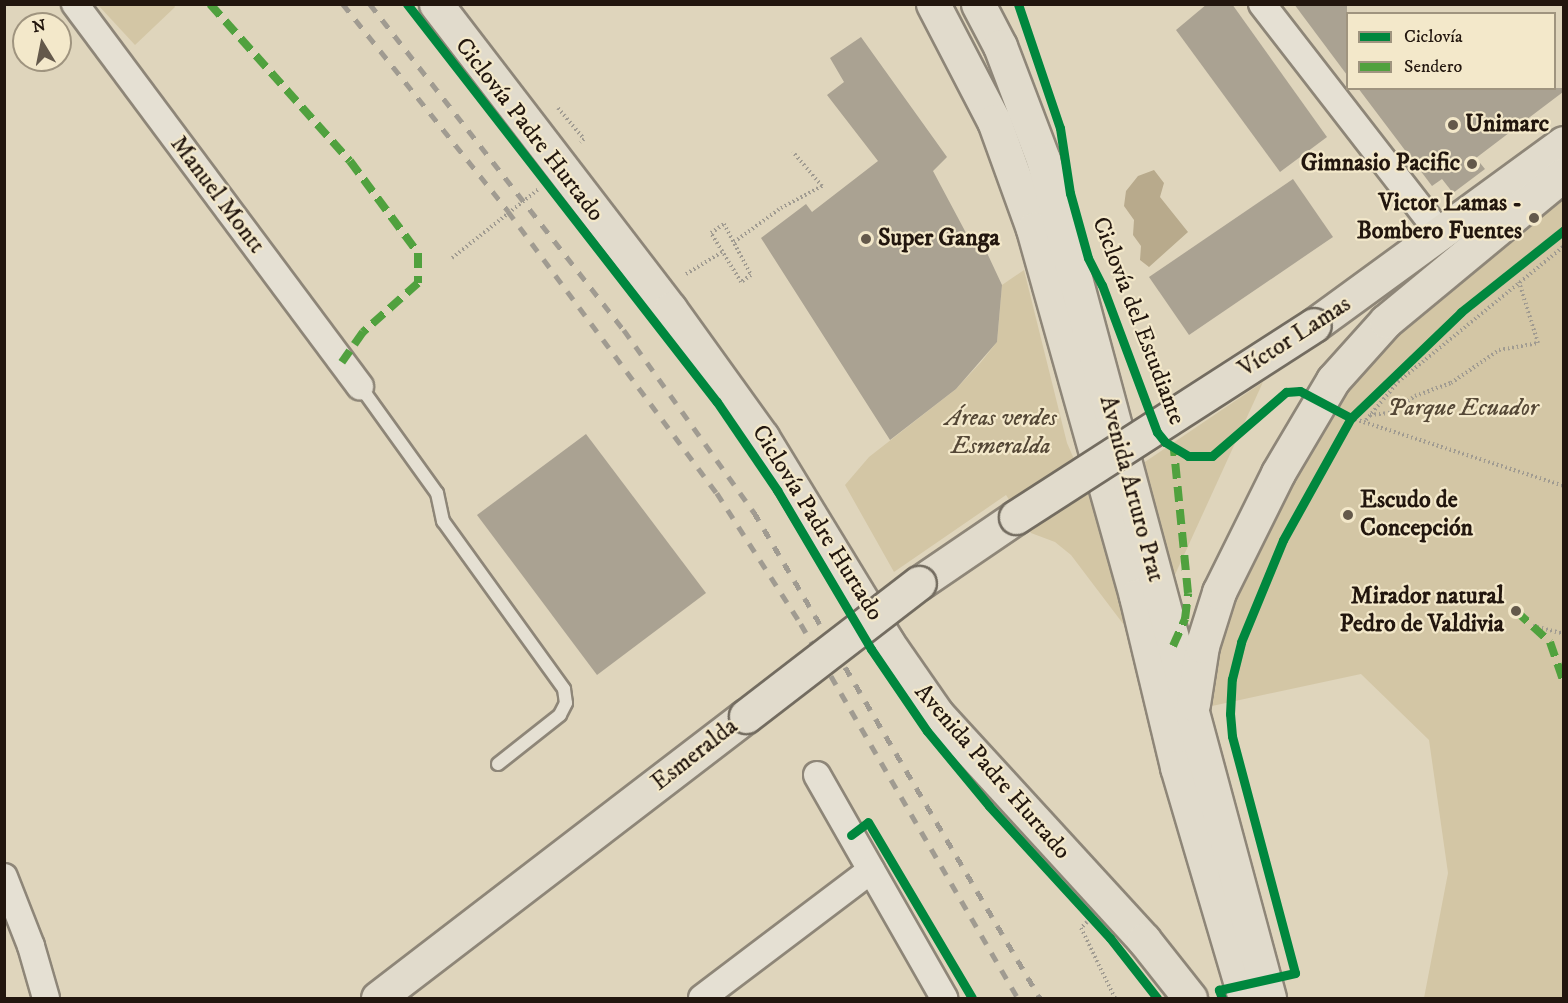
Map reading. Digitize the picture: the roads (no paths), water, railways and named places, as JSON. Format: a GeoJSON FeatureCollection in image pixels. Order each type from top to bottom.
{"type":"FeatureCollection","features":[{"type":"Feature","properties":{"kind":"main road","name":"Avenida Padre Hurtado"},"geometry":{"type":"LineString","coordinates":[[436,4],[670,309],[762,437],[887,642],[937,714],[1143,940],[1190,999]]}},
{"type":"Feature","properties":{"kind":"main road","name":"Avenida Arturo Prat"},"geometry":{"type":"LineString","coordinates":[[933,4],[994,121],[1033,229],[1133,585],[1172,743],[1260,992]]}},
{"type":"Feature","properties":{"kind":"main road","name":"Avenida Arturo Prat"},"geometry":{"type":"LineString","coordinates":[[978,4],[1000,46],[1043,159],[1192,717],[1260,992]]}},
{"type":"Feature","properties":{"kind":"main road","name":"Víctor Lamas"},"geometry":{"type":"LineString","coordinates":[[1016,517],[1314,325],[1441,235],[1563,143]]}},
{"type":"Feature","properties":{"kind":"main road"},"geometry":{"type":"LineString","coordinates":[[1192,717],[1202,646],[1219,592],[1318,400],[1348,361],[1386,321],[1563,174]]}},
{"type":"Feature","properties":{"kind":"main road","name":"Esmeralda"},"geometry":{"type":"LineString","coordinates":[[378,999],[919,583],[1016,517]]}},
{"type":"Feature","properties":{"kind":"street","name":"Manuel Montt"},"geometry":{"type":"LineString","coordinates":[[75,4],[360,386]]}},
{"type":"Feature","properties":{"kind":"street"},"geometry":{"type":"LineString","coordinates":[[1262,4],[1441,235]]}},
{"type":"Feature","properties":{"kind":"street"},"geometry":{"type":"LineString","coordinates":[[817,775],[944,999]]}},
{"type":"Feature","properties":{"kind":"street"},"geometry":{"type":"LineString","coordinates":[[702,999],[871,870]]}},
{"type":"Feature","properties":{"kind":"street"},"geometry":{"type":"LineString","coordinates":[[4,877],[32,946],[46,999]]}},
{"type":"Feature","properties":{"kind":"lane"},"geometry":{"type":"LineString","coordinates":[[360,386],[437,493],[443,521],[564,689],[566,703],[560,715],[498,764]]}},
{"type":"Feature","properties":{"kind":"railway"},"geometry":{"type":"LineString","coordinates":[[343,4],[508,211],[717,493],[801,624],[1018,998]]}},
{"type":"Feature","properties":{"kind":"railway"},"geometry":{"type":"LineString","coordinates":[[370,4],[624,330],[754,512],[1040,998]]}},
{"type":"Feature","properties":{"kind":"place","name":"Unimarc"},"geometry":{"type":"Point","coordinates":[1453,125]}},
{"type":"Feature","properties":{"kind":"place","name":"Gimnasio Pacific"},"geometry":{"type":"Point","coordinates":[1472,164]}},
{"type":"Feature","properties":{"kind":"place","name":"Victor Lamas - Bombero Fuentes"},"geometry":{"type":"Point","coordinates":[1534,218]}},
{"type":"Feature","properties":{"kind":"place","name":"Super Ganga"},"geometry":{"type":"Point","coordinates":[866,239]}},
{"type":"Feature","properties":{"kind":"place","name":"Escudo de Concepción"},"geometry":{"type":"Point","coordinates":[1348,515]}},
{"type":"Feature","properties":{"kind":"place","name":"Mirador natural Pedro de Valdivia"},"geometry":{"type":"Point","coordinates":[1516,611]}},
{"type":"Feature","properties":{"kind":"park label","name":"Parque Ecuador"},"geometry":{"type":"Point","coordinates":[1463,409]}},
{"type":"Feature","properties":{"kind":"park label","name":"Áreas verdes Esmeralda"},"geometry":{"type":"Point","coordinates":[1001,433]}}]}
